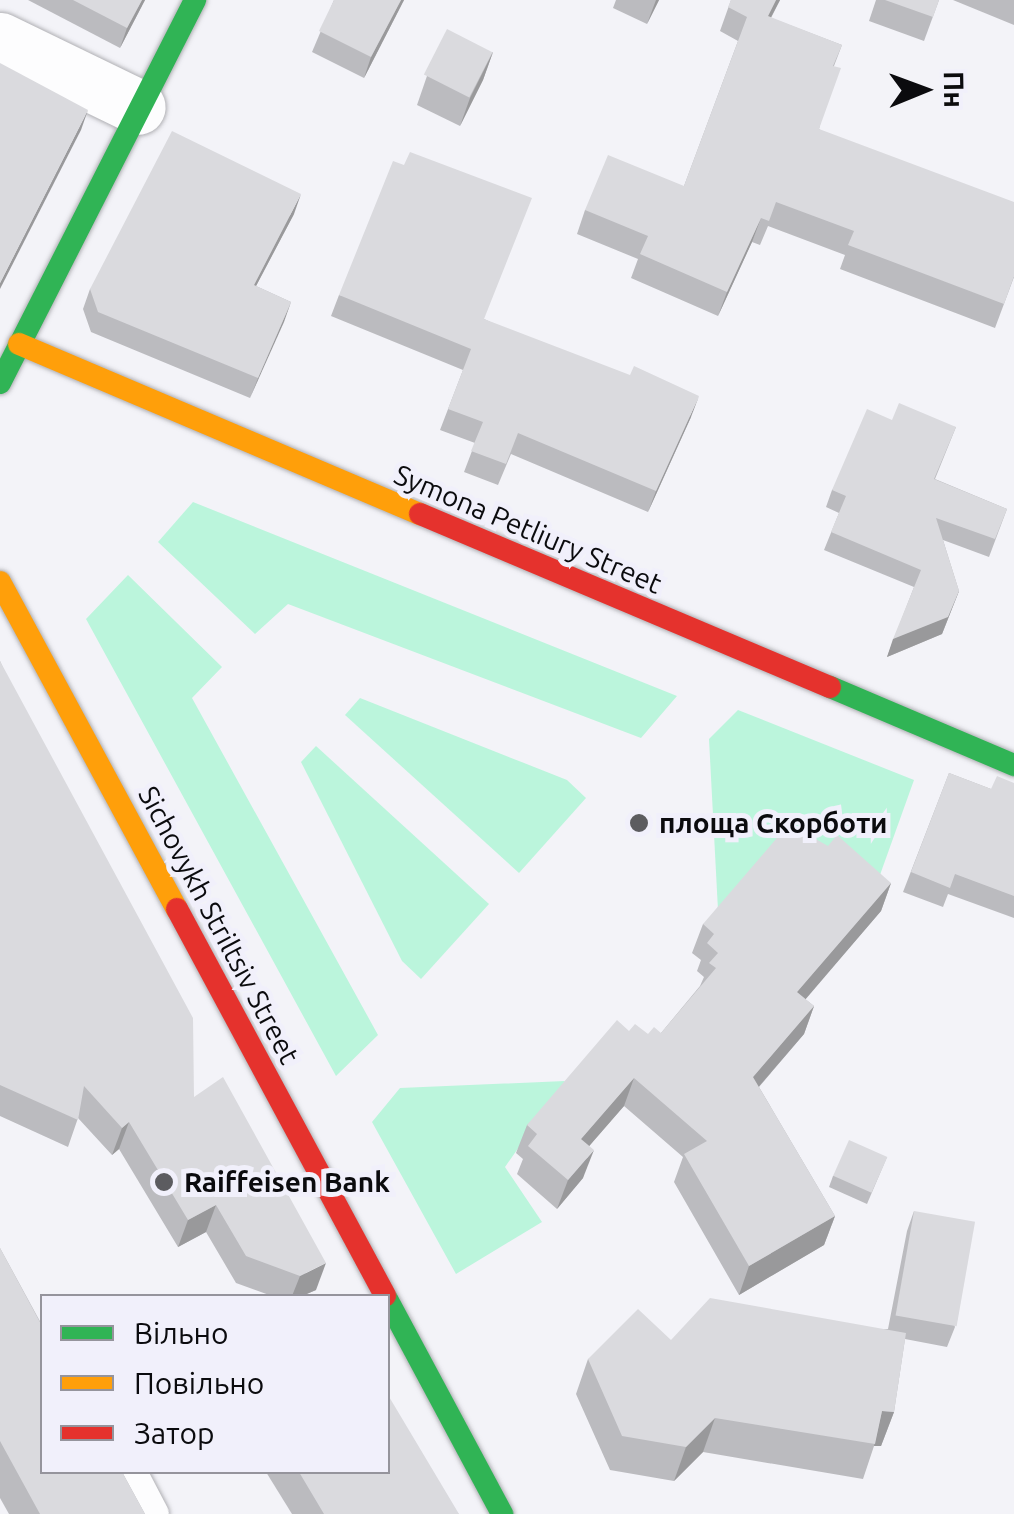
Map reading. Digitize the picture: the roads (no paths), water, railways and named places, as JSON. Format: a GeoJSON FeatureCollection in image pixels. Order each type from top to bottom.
{"type":"FeatureCollection","features":[{"type":"Feature","properties":{"kind":"street"},"geometry":{"type":"LineString","coordinates":[[0,384],[195,0]]}},
{"type":"Feature","properties":{"kind":"street"},"geometry":{"type":"LineString","coordinates":[[0,40],[138,107]]}},
{"type":"Feature","properties":{"kind":"street","name":"Symona Petliury Street"},"geometry":{"type":"LineString","coordinates":[[19,344],[1014,765]]}},
{"type":"Feature","properties":{"kind":"street","name":"Sichovykh Striltsiv Street"},"geometry":{"type":"LineString","coordinates":[[0,582],[383,1294]]}},
{"type":"Feature","properties":{"kind":"street","name":"Sichovykh Striltsiv Street"},"geometry":{"type":"LineString","coordinates":[[390,1306],[502,1514]]}},
{"type":"Feature","properties":{"kind":"lane"},"geometry":{"type":"LineString","coordinates":[[134,1474],[156,1514]]}},
{"type":"Feature","properties":{"kind":"place","name":"площа Скорботи"},"geometry":{"type":"Point","coordinates":[639,823]}},
{"type":"Feature","properties":{"kind":"place","name":"Raiffeisen Bank"},"geometry":{"type":"Point","coordinates":[164,1182]}}]}
